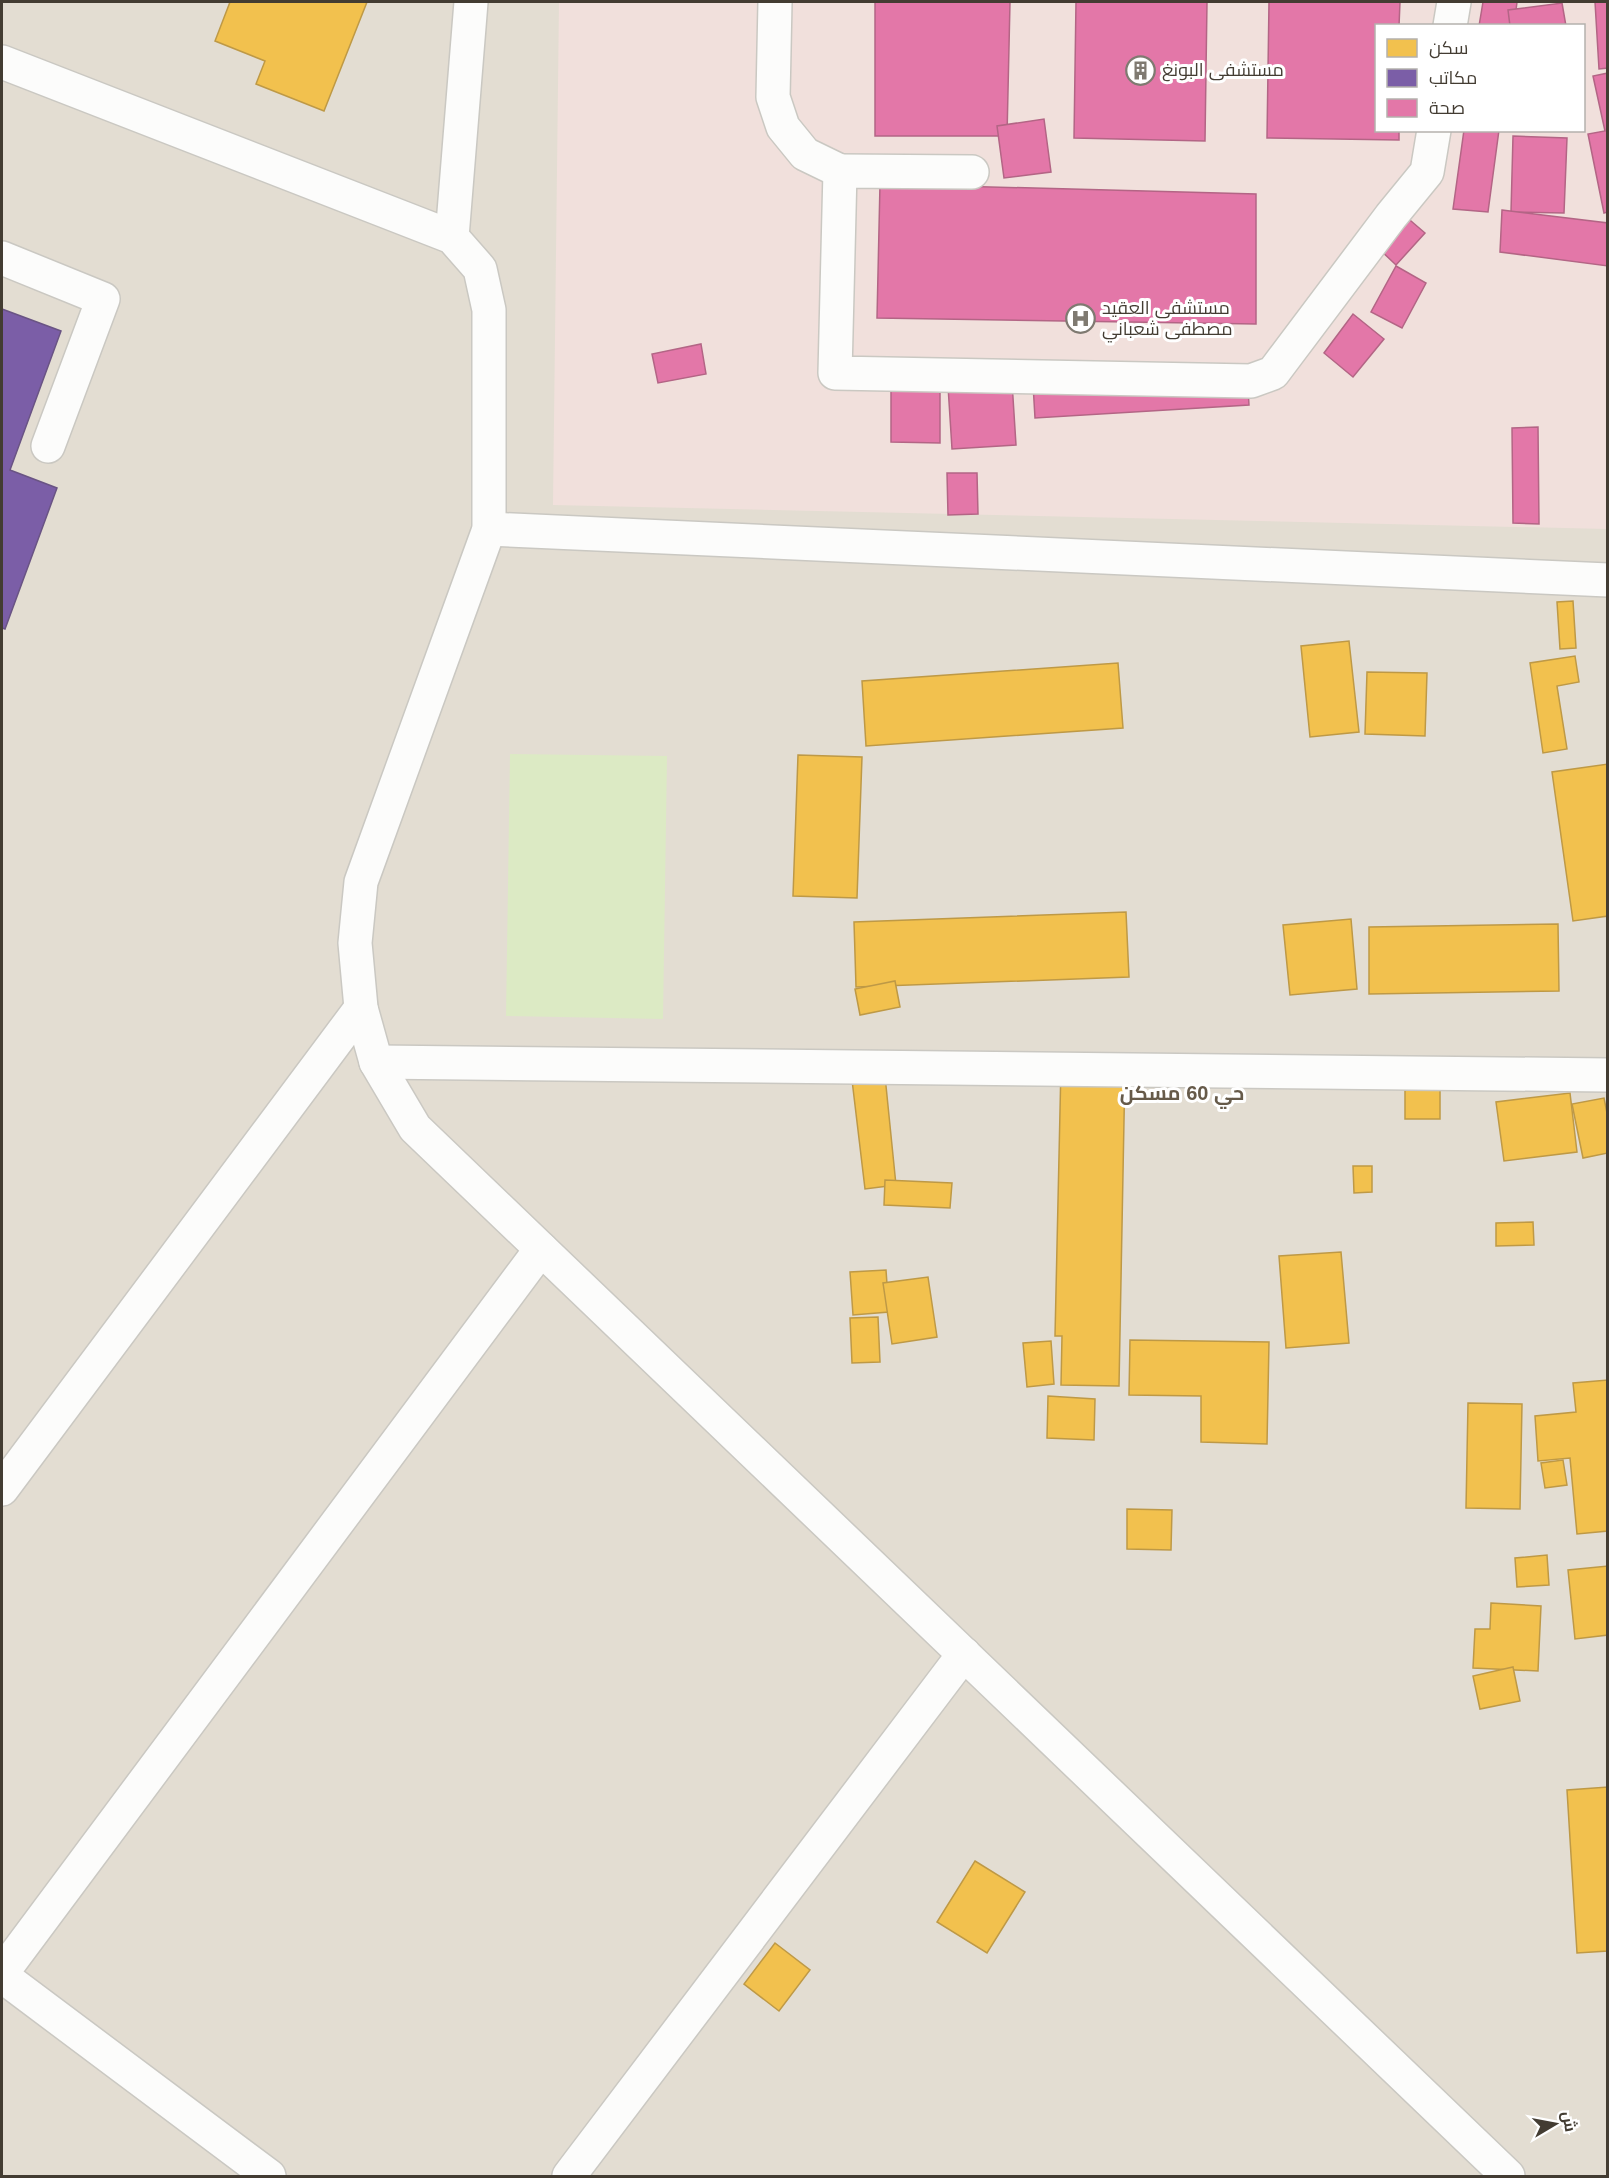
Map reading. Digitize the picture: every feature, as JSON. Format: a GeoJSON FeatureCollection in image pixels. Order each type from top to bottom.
{"type":"FeatureCollection","features":[{"type":"Feature","properties":{"kind":"street"},"geometry":{"type":"LineString","coordinates":[[452,237],[471,2]]}},
{"type":"Feature","properties":{"kind":"street"},"geometry":{"type":"LineString","coordinates":[[775,2],[773,97],[783,127],[805,154],[840,171],[972,172]]}},
{"type":"Feature","properties":{"kind":"street"},"geometry":{"type":"LineString","coordinates":[[1450,24],[1454,2]]}},
{"type":"Feature","properties":{"kind":"street"},"geometry":{"type":"LineString","coordinates":[[2,62],[452,237],[480,269],[489,310],[489,529],[361,882],[355,943],[361,1008],[376,1062],[415,1128],[1508,2176]]}},
{"type":"Feature","properties":{"kind":"street"},"geometry":{"type":"LineString","coordinates":[[840,171],[836,373],[1251,381],[1273,372],[1427,172],[1434,132]]}},
{"type":"Feature","properties":{"kind":"street"},"geometry":{"type":"LineString","coordinates":[[2,258],[103,299],[48,446]]}},
{"type":"Feature","properties":{"kind":"street"},"geometry":{"type":"LineString","coordinates":[[489,529],[1608,580]]}},
{"type":"Feature","properties":{"kind":"street"},"geometry":{"type":"LineString","coordinates":[[2,1489],[361,1008]]}},
{"type":"Feature","properties":{"kind":"street"},"geometry":{"type":"LineString","coordinates":[[376,1062],[1608,1075]]}},
{"type":"Feature","properties":{"kind":"street"},"geometry":{"type":"LineString","coordinates":[[269,2176],[2,1974],[541,1249]]}},
{"type":"Feature","properties":{"kind":"street"},"geometry":{"type":"LineString","coordinates":[[569,2176],[964,1654]]}},
{"type":"Feature","properties":{"kind":"shaded area"},"geometry":{"type":"Polygon","coordinates":[[[2,2],[1607,2],[1607,2176],[2,2176],[2,2]]]}},
{"type":"Feature","properties":{"kind":"shaded area","name":"مستشفى العقيد مصطفى شعباني"},"geometry":{"type":"Polygon","coordinates":[[[559,2],[1607,2],[1607,529],[553,505],[559,2]]]}},
{"type":"Feature","properties":{"kind":"green space"},"geometry":{"type":"Polygon","coordinates":[[[510,754],[667,756],[663,1019],[506,1016],[510,754]]]}},
{"type":"Feature","properties":{"kind":"building: سكن"},"geometry":{"type":"Polygon","coordinates":[[[230,2],[367,2],[324,111],[256,84],[265,61],[215,41],[230,2]]]}},
{"type":"Feature","properties":{"kind":"building: سكن"},"geometry":{"type":"Polygon","coordinates":[[[1573,601],[1576,648],[1560,649],[1557,602],[1573,601]]]}},
{"type":"Feature","properties":{"kind":"building: سكن"},"geometry":{"type":"Polygon","coordinates":[[[1349,641],[1359,732],[1310,737],[1301,646],[1349,641]]]}},
{"type":"Feature","properties":{"kind":"building: سكن"},"geometry":{"type":"Polygon","coordinates":[[[1575,656],[1579,682],[1557,686],[1567,749],[1543,753],[1530,663],[1575,656]]]}},
{"type":"Feature","properties":{"kind":"building: سكن"},"geometry":{"type":"Polygon","coordinates":[[[1118,663],[1123,728],[866,746],[862,681],[1118,663]]]}},
{"type":"Feature","properties":{"kind":"building: سكن"},"geometry":{"type":"Polygon","coordinates":[[[1367,672],[1427,673],[1425,736],[1365,734],[1367,672]]]}},
{"type":"Feature","properties":{"kind":"building: سكن"},"geometry":{"type":"Polygon","coordinates":[[[798,755],[862,757],[857,898],[793,896],[798,755]]]}},
{"type":"Feature","properties":{"kind":"building: سكن"},"geometry":{"type":"Polygon","coordinates":[[[1608,764],[1608,916],[1573,921],[1552,772],[1608,764]]]}},
{"type":"Feature","properties":{"kind":"building: سكن"},"geometry":{"type":"Polygon","coordinates":[[[1126,912],[1129,977],[856,987],[854,922],[1126,912]]]}},
{"type":"Feature","properties":{"kind":"building: سكن"},"geometry":{"type":"Polygon","coordinates":[[[1351,919],[1357,989],[1290,995],[1283,925],[1351,919]]]}},
{"type":"Feature","properties":{"kind":"building: سكن"},"geometry":{"type":"Polygon","coordinates":[[[1558,924],[1559,991],[1369,994],[1369,927],[1558,924]]]}},
{"type":"Feature","properties":{"kind":"building: سكن"},"geometry":{"type":"Polygon","coordinates":[[[895,981],[900,1007],[860,1015],[855,989],[895,981]]]}},
{"type":"Feature","properties":{"kind":"building: سكن"},"geometry":{"type":"Polygon","coordinates":[[[1061,1066],[1125,1067],[1119,1386],[1061,1385],[1062,1336],[1055,1336],[1061,1066]]]}},
{"type":"Feature","properties":{"kind":"building: سكن"},"geometry":{"type":"Polygon","coordinates":[[[885,1076],[896,1185],[865,1189],[852,1080],[885,1076]]]}},
{"type":"Feature","properties":{"kind":"building: سكن"},"geometry":{"type":"Polygon","coordinates":[[[1440,1076],[1440,1119],[1405,1119],[1405,1077],[1440,1076]]]}},
{"type":"Feature","properties":{"kind":"building: سكن"},"geometry":{"type":"Polygon","coordinates":[[[1570,1093],[1577,1152],[1504,1161],[1496,1102],[1570,1093]]]}},
{"type":"Feature","properties":{"kind":"building: سكن"},"geometry":{"type":"Polygon","coordinates":[[[1604,1098],[1608,1118],[1608,1153],[1583,1158],[1572,1104],[1604,1098]]]}},
{"type":"Feature","properties":{"kind":"building: سكن"},"geometry":{"type":"Polygon","coordinates":[[[1353,1166],[1372,1166],[1372,1192],[1354,1193],[1353,1166]]]}},
{"type":"Feature","properties":{"kind":"building: سكن"},"geometry":{"type":"Polygon","coordinates":[[[885,1180],[952,1183],[950,1208],[884,1205],[885,1180]]]}},
{"type":"Feature","properties":{"kind":"building: سكن"},"geometry":{"type":"Polygon","coordinates":[[[1533,1222],[1534,1245],[1496,1246],[1496,1223],[1533,1222]]]}},
{"type":"Feature","properties":{"kind":"building: سكن"},"geometry":{"type":"Polygon","coordinates":[[[1341,1252],[1349,1343],[1286,1348],[1279,1256],[1341,1252]]]}},
{"type":"Feature","properties":{"kind":"building: سكن"},"geometry":{"type":"Polygon","coordinates":[[[886,1270],[889,1312],[853,1315],[850,1272],[886,1270]]]}},
{"type":"Feature","properties":{"kind":"building: سكن"},"geometry":{"type":"Polygon","coordinates":[[[928,1277],[937,1337],[892,1344],[883,1283],[928,1277]]]}},
{"type":"Feature","properties":{"kind":"building: سكن"},"geometry":{"type":"Polygon","coordinates":[[[878,1317],[880,1362],[852,1363],[850,1318],[878,1317]]]}},
{"type":"Feature","properties":{"kind":"building: سكن"},"geometry":{"type":"Polygon","coordinates":[[[1130,1340],[1269,1342],[1267,1444],[1201,1442],[1201,1396],[1129,1395],[1130,1340]]]}},
{"type":"Feature","properties":{"kind":"building: سكن"},"geometry":{"type":"Polygon","coordinates":[[[1051,1341],[1054,1384],[1027,1387],[1023,1343],[1051,1341]]]}},
{"type":"Feature","properties":{"kind":"building: سكن"},"geometry":{"type":"Polygon","coordinates":[[[1608,1380],[1608,1531],[1577,1534],[1570,1458],[1538,1461],[1535,1416],[1576,1412],[1573,1383],[1608,1380]]]}},
{"type":"Feature","properties":{"kind":"building: سكن"},"geometry":{"type":"Polygon","coordinates":[[[1048,1396],[1095,1399],[1094,1440],[1047,1438],[1048,1396]]]}},
{"type":"Feature","properties":{"kind":"building: سكن"},"geometry":{"type":"Polygon","coordinates":[[[1468,1403],[1522,1404],[1520,1509],[1466,1508],[1468,1403]]]}},
{"type":"Feature","properties":{"kind":"building: سكن"},"geometry":{"type":"Polygon","coordinates":[[[1563,1460],[1567,1485],[1545,1488],[1541,1463],[1563,1460]]]}},
{"type":"Feature","properties":{"kind":"building: سكن"},"geometry":{"type":"Polygon","coordinates":[[[1127,1509],[1172,1510],[1171,1550],[1127,1549],[1127,1509]]]}},
{"type":"Feature","properties":{"kind":"building: سكن"},"geometry":{"type":"Polygon","coordinates":[[[1547,1555],[1549,1585],[1517,1587],[1515,1558],[1547,1555]]]}},
{"type":"Feature","properties":{"kind":"building: سكن"},"geometry":{"type":"Polygon","coordinates":[[[1608,1566],[1608,1635],[1575,1639],[1568,1570],[1608,1566]]]}},
{"type":"Feature","properties":{"kind":"building: سكن"},"geometry":{"type":"Polygon","coordinates":[[[1491,1603],[1541,1606],[1538,1671],[1473,1668],[1475,1629],[1490,1629],[1491,1603]]]}},
{"type":"Feature","properties":{"kind":"building: سكن"},"geometry":{"type":"Polygon","coordinates":[[[1513,1667],[1520,1701],[1480,1709],[1473,1676],[1513,1667]]]}},
{"type":"Feature","properties":{"kind":"building: سكن"},"geometry":{"type":"Polygon","coordinates":[[[1608,1787],[1608,1951],[1577,1953],[1567,1790],[1608,1787]]]}},
{"type":"Feature","properties":{"kind":"building: سكن"},"geometry":{"type":"Polygon","coordinates":[[[975,1861],[1025,1892],[987,1953],[937,1922],[975,1861]]]}},
{"type":"Feature","properties":{"kind":"building: سكن"},"geometry":{"type":"Polygon","coordinates":[[[775,1943],[810,1970],[779,2011],[744,1984],[775,1943]]]}},
{"type":"Feature","properties":{"kind":"building: مكاتب"},"geometry":{"type":"Polygon","coordinates":[[[2,309],[61,331],[10,470],[57,488],[5,629],[2,628],[2,309]]]}},
{"type":"Feature","properties":{"kind":"building: صحة"},"geometry":{"type":"Polygon","coordinates":[[[875,2],[1010,2],[1007,136],[875,136],[875,2]]]}},
{"type":"Feature","properties":{"kind":"building: صحة","name":"مستشفى البونغ"},"geometry":{"type":"Polygon","coordinates":[[[1076,2],[1207,2],[1205,141],[1074,138],[1076,2]]]}},
{"type":"Feature","properties":{"kind":"building: صحة","name":"مستشفى البونغ"},"geometry":{"type":"Polygon","coordinates":[[[1269,2],[1400,2],[1399,24],[1375,24],[1375,132],[1399,132],[1399,140],[1267,138],[1269,2]]]}},
{"type":"Feature","properties":{"kind":"building: صحة"},"geometry":{"type":"Polygon","coordinates":[[[1483,2],[1517,2],[1514,24],[1479,24],[1483,2]]]}},
{"type":"Feature","properties":{"kind":"building: صحة"},"geometry":{"type":"Polygon","coordinates":[[[1595,2],[1608,2],[1608,68],[1599,69],[1595,2]]]}},
{"type":"Feature","properties":{"kind":"building: صحة"},"geometry":{"type":"Polygon","coordinates":[[[1562,3],[1566,24],[1510,24],[1508,10],[1562,3]]]}},
{"type":"Feature","properties":{"kind":"building: صحة"},"geometry":{"type":"Polygon","coordinates":[[[1608,73],[1608,212],[1604,213],[1588,134],[1605,131],[1593,76],[1608,73]]]}},
{"type":"Feature","properties":{"kind":"building: صحة"},"geometry":{"type":"Polygon","coordinates":[[[1044,119],[1051,172],[1004,178],[997,126],[1044,119]]]}},
{"type":"Feature","properties":{"kind":"building: صحة"},"geometry":{"type":"Polygon","coordinates":[[[1464,132],[1499,132],[1488,212],[1453,209],[1464,132]]]}},
{"type":"Feature","properties":{"kind":"building: صحة"},"geometry":{"type":"Polygon","coordinates":[[[1513,136],[1567,138],[1564,213],[1511,212],[1513,136]]]}},
{"type":"Feature","properties":{"kind":"building: صحة"},"geometry":{"type":"Polygon","coordinates":[[[880,184],[1256,194],[1256,324],[877,318],[880,184]]]}},
{"type":"Feature","properties":{"kind":"building: صحة"},"geometry":{"type":"Polygon","coordinates":[[[1502,210],[1608,223],[1608,266],[1500,252],[1502,210]]]}},
{"type":"Feature","properties":{"kind":"building: صحة"},"geometry":{"type":"Polygon","coordinates":[[[1404,215],[1425,233],[1396,265],[1376,246],[1404,215]]]}},
{"type":"Feature","properties":{"kind":"building: صحة"},"geometry":{"type":"Polygon","coordinates":[[[1396,266],[1426,283],[1402,328],[1371,312],[1396,266]]]}},
{"type":"Feature","properties":{"kind":"building: صحة"},"geometry":{"type":"Polygon","coordinates":[[[1353,314],[1384,339],[1353,377],[1324,353],[1353,314]]]}},
{"type":"Feature","properties":{"kind":"building: صحة"},"geometry":{"type":"Polygon","coordinates":[[[701,344],[706,374],[658,383],[652,354],[701,344]]]}},
{"type":"Feature","properties":{"kind":"building: صحة"},"geometry":{"type":"Polygon","coordinates":[[[1247,371],[1249,405],[1035,418],[1033,384],[1247,371]]]}},
{"type":"Feature","properties":{"kind":"building: صحة"},"geometry":{"type":"Polygon","coordinates":[[[1012,382],[1016,445],[952,449],[948,386],[1012,382]]]}},
{"type":"Feature","properties":{"kind":"building: صحة"},"geometry":{"type":"Polygon","coordinates":[[[891,390],[940,390],[940,443],[891,442],[891,390]]]}},
{"type":"Feature","properties":{"kind":"building: صحة"},"geometry":{"type":"Polygon","coordinates":[[[1538,427],[1539,524],[1513,523],[1512,428],[1538,427]]]}},
{"type":"Feature","properties":{"kind":"building: صحة"},"geometry":{"type":"Polygon","coordinates":[[[947,473],[977,473],[978,514],[948,515],[947,473]]]}},
{"type":"Feature","properties":{"kind":"place","name":"مستشفى البونغ"},"geometry":{"type":"Point","coordinates":[1141,70]}},
{"type":"Feature","properties":{"kind":"place","name":"مستشفى العقيد مصطفى شعباني"},"geometry":{"type":"Point","coordinates":[1081,318]}},
{"type":"Feature","properties":{"kind":"district","name":"حي 60 مسكن"},"geometry":{"type":"Point","coordinates":[1182,1093]}}]}
